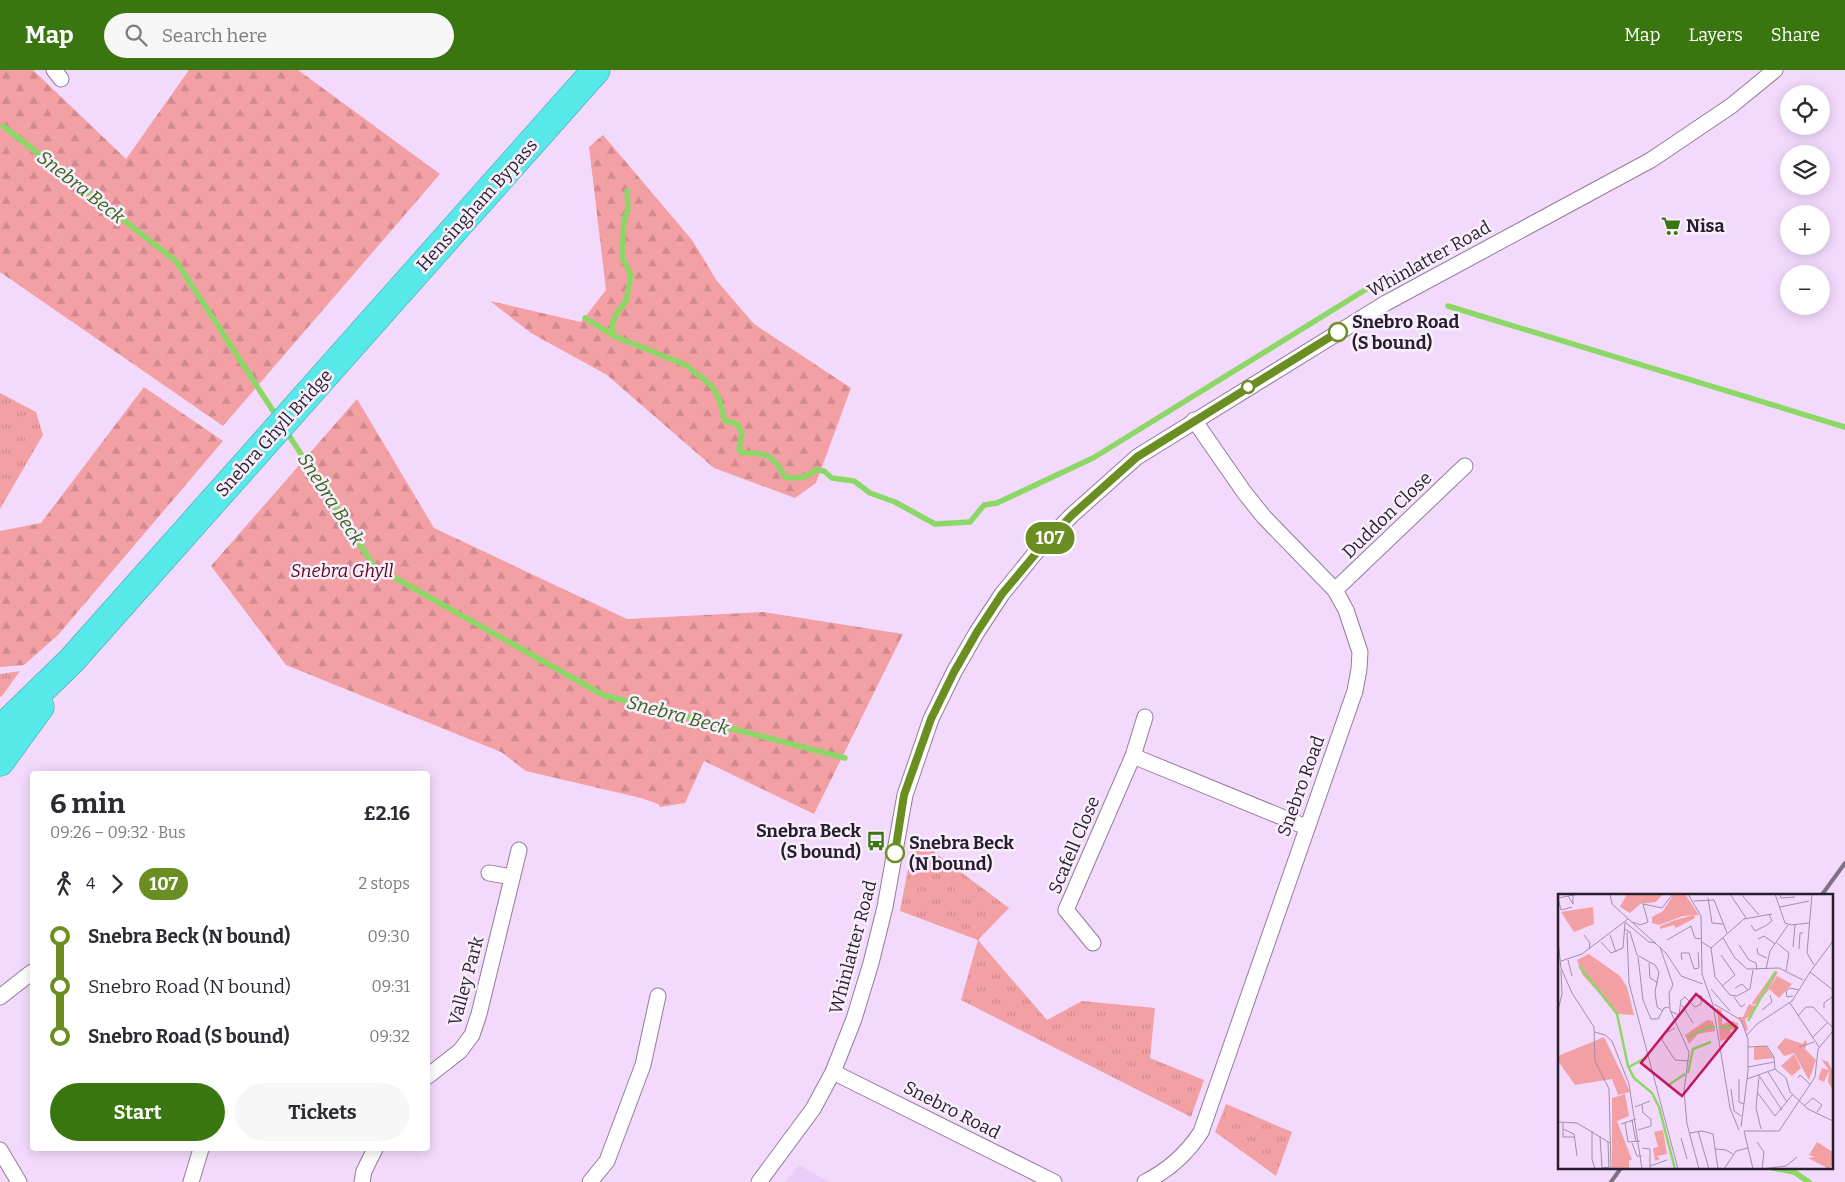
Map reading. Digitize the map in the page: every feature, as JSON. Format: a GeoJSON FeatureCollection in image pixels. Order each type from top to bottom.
{"type":"FeatureCollection","features":[{"type":"Feature","properties":{"kind":"highway","name":"Hensingham Bypass"},"geometry":{"type":"LineString","coordinates":[[358,339],[596,70]]}},
{"type":"Feature","properties":{"kind":"highway","name":"Snebra Ghyll Bridge"},"geometry":{"type":"LineString","coordinates":[[72,660],[358,339]]}},
{"type":"Feature","properties":{"kind":"highway"},"geometry":{"type":"LineString","coordinates":[[0,730],[72,660]]}},
{"type":"Feature","properties":{"kind":"highway"},"geometry":{"type":"LineString","coordinates":[[0,762],[25,730],[72,660]]}},
{"type":"Feature","properties":{"kind":"street","name":"Whinlatter Road"},"geometry":{"type":"LineString","coordinates":[[759,1182],[813,1109],[833,1072],[854,1019],[886,908],[904,795],[931,719],[954,672],[1002,594],[1038,551],[1079,509],[1137,457],[1386,303],[1651,160],[1731,106],[1775,70]]}},
{"type":"Feature","properties":{"kind":"street","name":"Snebro Road"},"geometry":{"type":"LineString","coordinates":[[1145,1182],[1171,1167],[1188,1150],[1201,1132],[1306,827],[1356,691],[1359,669],[1360,652],[1354,632],[1346,610],[1335,590],[1264,517],[1244,492],[1194,420]]}},
{"type":"Feature","properties":{"kind":"street","name":"Duddon Close"},"geometry":{"type":"LineString","coordinates":[[1335,590],[1465,466]]}},
{"type":"Feature","properties":{"kind":"street","name":"Scafell Close"},"geometry":{"type":"LineString","coordinates":[[1093,943],[1066,910],[1133,756],[1145,718]]}},
{"type":"Feature","properties":{"kind":"street"},"geometry":{"type":"LineString","coordinates":[[1133,756],[1306,827]]}},
{"type":"Feature","properties":{"kind":"street","name":"Valley Park"},"geometry":{"type":"LineString","coordinates":[[430,1074],[460,1052],[472,1035],[479,1014],[519,850]]}},
{"type":"Feature","properties":{"kind":"street"},"geometry":{"type":"LineString","coordinates":[[489,873],[512,877]]}},
{"type":"Feature","properties":{"kind":"street"},"geometry":{"type":"LineString","coordinates":[[0,997],[30,974]]}},
{"type":"Feature","properties":{"kind":"street"},"geometry":{"type":"LineString","coordinates":[[590,1182],[607,1161],[644,1064],[658,996]]}},
{"type":"Feature","properties":{"kind":"street","name":"Snebro Road"},"geometry":{"type":"LineString","coordinates":[[833,1072],[1054,1182]]}},
{"type":"Feature","properties":{"kind":"street"},"geometry":{"type":"LineString","coordinates":[[0,1150],[19,1182]]}},
{"type":"Feature","properties":{"kind":"street"},"geometry":{"type":"LineString","coordinates":[[191,1182],[200,1151]]}},
{"type":"Feature","properties":{"kind":"street"},"geometry":{"type":"LineString","coordinates":[[362,1182],[373,1151]]}},
{"type":"Feature","properties":{"kind":"shaded area"},"geometry":{"type":"Polygon","coordinates":[[[799,1165],[830,1182],[785,1182],[799,1165]]]}},
{"type":"Feature","properties":{"kind":"green space"},"geometry":{"type":"Polygon","coordinates":[[[0,70],[33,70],[126,159],[189,70],[298,70],[440,174],[223,426],[0,272],[0,70]]]}},
{"type":"Feature","properties":{"kind":"green space"},"geometry":{"type":"Polygon","coordinates":[[[603,135],[692,240],[717,281],[754,324],[851,388],[816,483],[795,498],[714,468],[607,375],[531,333],[490,301],[581,322],[606,290],[589,147],[603,135]]]}},
{"type":"Feature","properties":{"kind":"green space"},"geometry":{"type":"Polygon","coordinates":[[[144,387],[223,441],[58,635],[24,665],[0,667],[0,531],[41,523],[144,387]]]}},
{"type":"Feature","properties":{"kind":"green space"},"geometry":{"type":"Polygon","coordinates":[[[0,393],[36,412],[43,435],[0,509],[0,393]]]}},
{"type":"Feature","properties":{"kind":"green space","name":"Snebra Ghyll"},"geometry":{"type":"Polygon","coordinates":[[[357,399],[434,528],[627,619],[763,612],[903,634],[814,814],[704,761],[685,803],[660,807],[658,804],[641,798],[526,771],[501,752],[286,665],[211,566],[357,399]]]}},
{"type":"Feature","properties":{"kind":"green space"},"geometry":{"type":"Polygon","coordinates":[[[20,671],[2,696],[0,697],[0,674],[20,671]]]}},
{"type":"Feature","properties":{"kind":"green space"},"geometry":{"type":"Polygon","coordinates":[[[914,837],[1009,908],[978,940],[900,911],[914,837]]]}},
{"type":"Feature","properties":{"kind":"green space"},"geometry":{"type":"Polygon","coordinates":[[[978,940],[1047,1020],[1082,1001],[1155,1008],[1150,1058],[1204,1080],[1191,1117],[961,1000],[978,940]]]}},
{"type":"Feature","properties":{"kind":"green space"},"geometry":{"type":"Polygon","coordinates":[[[1226,1104],[1292,1132],[1276,1176],[1215,1132],[1226,1104]]]}},
{"type":"Feature","properties":{"kind":"waterway","name":"Snebra Beck"},"geometry":{"type":"LineString","coordinates":[[3,126],[176,261],[277,417]]}},
{"type":"Feature","properties":{"kind":"waterway"},"geometry":{"type":"LineString","coordinates":[[614,336],[612,325],[616,314],[626,301],[631,275],[622,257],[624,219],[628,210],[627,191]]}},
{"type":"Feature","properties":{"kind":"waterway"},"geometry":{"type":"LineString","coordinates":[[585,318],[614,336],[688,366],[704,379],[714,389],[721,404],[724,420],[737,424],[742,433],[739,449],[742,453],[758,453],[768,456],[773,459],[785,477],[801,477],[815,470],[824,471],[832,478],[854,481],[870,493],[895,502],[935,524],[970,522],[984,505],[997,503],[1093,458],[1386,277],[1390,278]]}},
{"type":"Feature","properties":{"kind":"waterway"},"geometry":{"type":"LineString","coordinates":[[1448,306],[1845,427]]}},
{"type":"Feature","properties":{"kind":"waterway","name":"Snebra Beck"},"geometry":{"type":"LineString","coordinates":[[286,431],[374,566],[603,695],[845,758]]}},
{"type":"Feature","properties":{"kind":"waterway","name":"Snebra Beck"},"geometry":{"type":"LineString","coordinates":[[1784,1170],[1794,1172],[1809,1182]]}},
{"type":"Feature","properties":{"kind":"railway"},"geometry":{"type":"LineString","coordinates":[[1822,894],[1845,863]]}},
{"type":"Feature","properties":{"kind":"railway"},"geometry":{"type":"LineString","coordinates":[[1611,1182],[1620,1170]]}},
{"type":"Feature","properties":{"kind":"bus line","name":"107"},"geometry":{"type":"LineString","coordinates":[[895,853],[904,795],[931,719],[954,672],[977,632],[1002,594],[1038,551],[1072,515],[1137,457],[1338,332]]}},
{"type":"Feature","properties":{"kind":"place","name":"Nisa"},"geometry":{"type":"Point","coordinates":[1671,226]}},
{"type":"Feature","properties":{"kind":"place","name":"Snebro Road (S bound)"},"geometry":{"type":"Point","coordinates":[1338,332]}},
{"type":"Feature","properties":{"kind":"place","name":"Snebra Beck (S bound)"},"geometry":{"type":"Point","coordinates":[876,841]}},
{"type":"Feature","properties":{"kind":"place","name":"Snebra Beck (N bound)"},"geometry":{"type":"Point","coordinates":[895,853]}}]}
